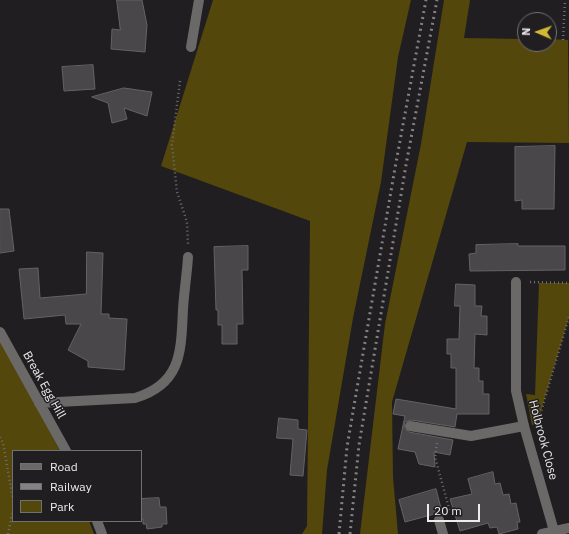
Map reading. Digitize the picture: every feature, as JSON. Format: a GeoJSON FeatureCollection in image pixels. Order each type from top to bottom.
{"type":"FeatureCollection","features":[{"type":"Feature","properties":{"kind":"street"},"geometry":{"type":"LineString","coordinates":[[191,47],[199,0]]}},
{"type":"Feature","properties":{"kind":"street"},"geometry":{"type":"LineString","coordinates":[[40,403],[135,398],[148,394],[161,385],[172,374],[180,354],[188,257]]}},
{"type":"Feature","properties":{"kind":"street","name":"Holbrook Close"},"geometry":{"type":"LineString","coordinates":[[516,282],[516,390],[524,426],[554,531]]}},
{"type":"Feature","properties":{"kind":"street","name":"Break Egg Hill"},"geometry":{"type":"LineString","coordinates":[[0,332],[65,450]]}},
{"type":"Feature","properties":{"kind":"street"},"geometry":{"type":"LineString","coordinates":[[410,426],[471,436],[524,426]]}},
{"type":"Feature","properties":{"kind":"street"},"geometry":{"type":"LineString","coordinates":[[439,520],[443,534]]}},
{"type":"Feature","properties":{"kind":"street"},"geometry":{"type":"LineString","coordinates":[[97,522],[102,534]]}},
{"type":"Feature","properties":{"kind":"street"},"geometry":{"type":"LineString","coordinates":[[542,534],[569,528]]}},
{"type":"Feature","properties":{"kind":"path"},"geometry":{"type":"LineString","coordinates":[[563,40],[565,0]]}},
{"type":"Feature","properties":{"kind":"path"},"geometry":{"type":"LineString","coordinates":[[180,81],[172,145],[177,192],[187,222],[188,257]]}},
{"type":"Feature","properties":{"kind":"path"},"geometry":{"type":"LineString","coordinates":[[516,282],[569,283]]}},
{"type":"Feature","properties":{"kind":"path"},"geometry":{"type":"LineString","coordinates":[[537,424],[569,317]]}},
{"type":"Feature","properties":{"kind":"path"},"geometry":{"type":"LineString","coordinates":[[438,431],[435,457],[451,515],[439,520]]}},
{"type":"Feature","properties":{"kind":"path"},"geometry":{"type":"LineString","coordinates":[[0,437],[3,443],[12,493]]}},
{"type":"Feature","properties":{"kind":"path"},"geometry":{"type":"LineString","coordinates":[[8,534],[12,515]]}},
{"type":"Feature","properties":{"kind":"green space"},"geometry":{"type":"Polygon","coordinates":[[[213,0],[411,0],[398,57],[381,182],[353,318],[327,470],[322,534],[302,534],[307,526],[310,221],[161,166],[213,0]]]}},
{"type":"Feature","properties":{"kind":"green space"},"geometry":{"type":"Polygon","coordinates":[[[444,0],[470,0],[464,38],[517,39],[517,52],[557,52],[557,39],[568,40],[569,143],[467,142],[392,402],[393,477],[398,534],[360,534],[385,324],[421,144],[444,0]]]}},
{"type":"Feature","properties":{"kind":"green space"},"geometry":{"type":"Polygon","coordinates":[[[539,283],[569,283],[569,317],[537,424],[532,425],[526,394],[535,395],[539,283]]]}},
{"type":"Feature","properties":{"kind":"green space"},"geometry":{"type":"Polygon","coordinates":[[[0,338],[59,450],[12,450],[12,522],[89,522],[94,534],[0,534],[0,338]]]}},
{"type":"Feature","properties":{"kind":"building"},"geometry":{"type":"Polygon","coordinates":[[[117,0],[142,0],[147,25],[145,52],[111,49],[112,29],[120,30],[117,0]]]}},
{"type":"Feature","properties":{"kind":"building"},"geometry":{"type":"Polygon","coordinates":[[[93,65],[95,89],[64,91],[62,67],[93,65]]]}},
{"type":"Feature","properties":{"kind":"building"},"geometry":{"type":"Polygon","coordinates":[[[124,88],[152,92],[147,116],[124,108],[127,119],[112,123],[108,103],[92,97],[124,88]]]}},
{"type":"Feature","properties":{"kind":"building"},"geometry":{"type":"Polygon","coordinates":[[[555,146],[554,209],[522,209],[522,200],[515,201],[515,147],[555,146]]]}},
{"type":"Feature","properties":{"kind":"building"},"geometry":{"type":"Polygon","coordinates":[[[0,209],[9,209],[14,251],[0,253],[0,209]]]}},
{"type":"Feature","properties":{"kind":"building"},"geometry":{"type":"Polygon","coordinates":[[[518,244],[518,246],[565,246],[565,270],[470,271],[469,254],[476,253],[476,245],[518,244]]]}},
{"type":"Feature","properties":{"kind":"building"},"geometry":{"type":"Polygon","coordinates":[[[248,246],[248,270],[242,270],[243,324],[237,324],[237,344],[222,344],[222,325],[218,325],[218,310],[216,310],[214,247],[248,246]]]}},
{"type":"Feature","properties":{"kind":"building"},"geometry":{"type":"Polygon","coordinates":[[[87,252],[103,253],[101,314],[109,314],[109,318],[127,319],[124,370],[88,367],[88,361],[68,350],[81,324],[66,324],[65,315],[24,319],[19,269],[38,268],[40,298],[86,294],[87,252]]]}},
{"type":"Feature","properties":{"kind":"building"},"geometry":{"type":"Polygon","coordinates":[[[456,284],[475,285],[475,306],[482,306],[481,316],[487,316],[487,335],[475,334],[474,368],[479,368],[479,381],[483,381],[483,394],[489,394],[489,414],[457,414],[455,427],[411,420],[405,422],[404,428],[409,432],[453,440],[450,455],[434,452],[435,467],[419,464],[415,452],[398,449],[405,416],[393,414],[396,399],[456,409],[456,368],[451,368],[451,354],[447,354],[447,339],[459,339],[460,306],[455,306],[456,284]]]}},
{"type":"Feature","properties":{"kind":"building"},"geometry":{"type":"Polygon","coordinates":[[[279,418],[298,420],[298,429],[307,430],[303,476],[290,475],[293,439],[277,438],[279,418]]]}},
{"type":"Feature","properties":{"kind":"building"},"geometry":{"type":"Polygon","coordinates":[[[493,472],[495,484],[500,483],[503,495],[509,494],[511,504],[516,503],[520,522],[517,522],[518,529],[499,534],[497,527],[490,528],[488,523],[460,531],[450,499],[472,494],[468,479],[493,472]]]}},
{"type":"Feature","properties":{"kind":"building"},"geometry":{"type":"Polygon","coordinates":[[[436,489],[442,512],[405,522],[399,500],[436,489]]]}},
{"type":"Feature","properties":{"kind":"building"},"geometry":{"type":"Polygon","coordinates":[[[159,498],[160,507],[166,507],[167,524],[162,524],[162,527],[147,529],[146,524],[143,524],[142,519],[142,499],[159,498]]]}},
{"type":"Feature","properties":{"kind":"railway"},"geometry":{"type":"LineString","coordinates":[[339,534],[347,447],[395,168],[426,0]]}},
{"type":"Feature","properties":{"kind":"railway"},"geometry":{"type":"LineString","coordinates":[[350,534],[359,445],[406,165],[437,0]]}}]}
